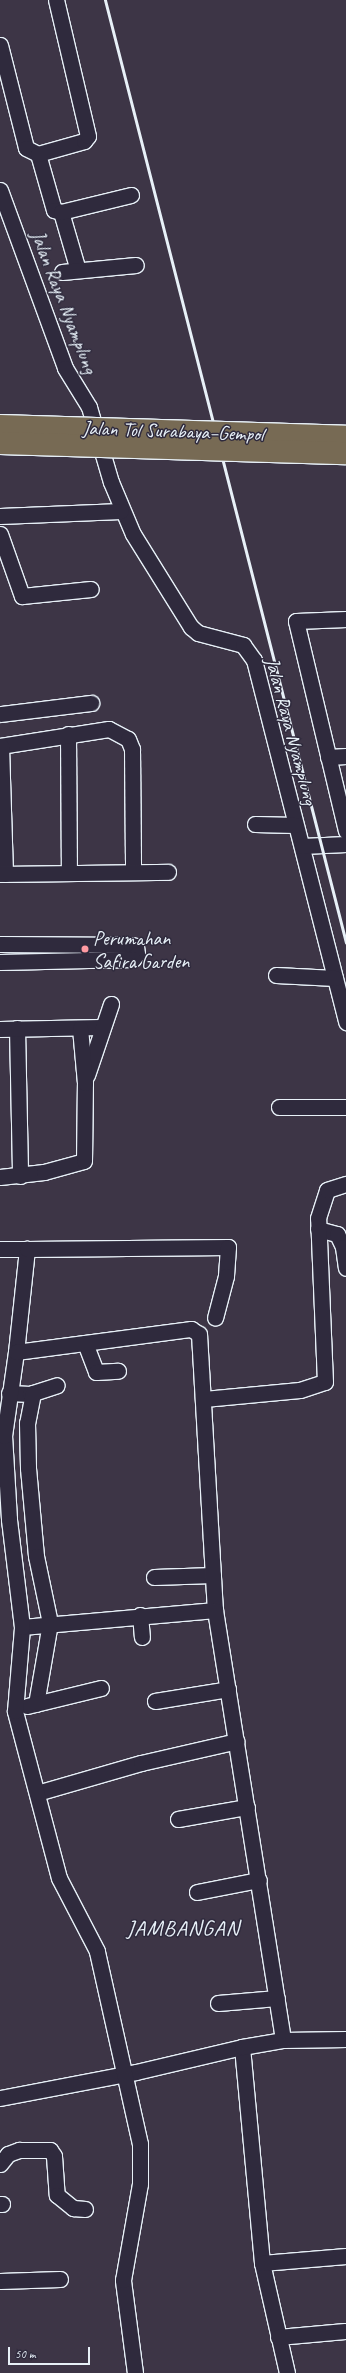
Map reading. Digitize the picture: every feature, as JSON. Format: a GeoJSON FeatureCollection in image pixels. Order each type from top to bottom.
{"type":"FeatureCollection","features":[{"type":"Feature","properties":{"kind":"highway","name":"Jalan Tol Surabaya–Gempol"},"geometry":{"type":"LineString","coordinates":[[0,426],[346,437]]}},
{"type":"Feature","properties":{"kind":"highway","name":"Jalan Tol Surabaya–Gempol"},"geometry":{"type":"LineString","coordinates":[[0,443],[346,453]]}},
{"type":"Feature","properties":{"kind":"street"},"geometry":{"type":"LineString","coordinates":[[0,45],[26,148],[38,154],[84,141],[88,136],[56,0]]}},
{"type":"Feature","properties":{"kind":"street"},"geometry":{"type":"LineString","coordinates":[[38,154],[54,210],[61,212],[132,195]]}},
{"type":"Feature","properties":{"kind":"street","name":"Jalan Raya Nyamplung"},"geometry":{"type":"LineString","coordinates":[[0,190],[65,368],[89,408],[121,511],[190,627],[198,633],[242,645],[252,656],[346,1022]]}},
{"type":"Feature","properties":{"kind":"street"},"geometry":{"type":"LineString","coordinates":[[61,212],[78,270]]}},
{"type":"Feature","properties":{"kind":"street"},"geometry":{"type":"LineString","coordinates":[[62,272],[136,265]]}},
{"type":"Feature","properties":{"kind":"street"},"geometry":{"type":"LineString","coordinates":[[0,516],[121,511]]}},
{"type":"Feature","properties":{"kind":"street"},"geometry":{"type":"LineString","coordinates":[[0,534],[22,596],[91,589]]}},
{"type":"Feature","properties":{"kind":"street"},"geometry":{"type":"LineString","coordinates":[[346,619],[296,620],[328,757],[344,812],[346,831]]}},
{"type":"Feature","properties":{"kind":"street"},"geometry":{"type":"LineString","coordinates":[[0,714],[91,703]]}},
{"type":"Feature","properties":{"kind":"street"},"geometry":{"type":"LineString","coordinates":[[133,872],[131,745],[112,729],[68,734],[1,746],[2,874],[168,872]]}},
{"type":"Feature","properties":{"kind":"street"},"geometry":{"type":"LineString","coordinates":[[68,734],[69,873]]}},
{"type":"Feature","properties":{"kind":"street"},"geometry":{"type":"LineString","coordinates":[[328,757],[346,756]]}},
{"type":"Feature","properties":{"kind":"street"},"geometry":{"type":"LineString","coordinates":[[255,824],[296,825]]}},
{"type":"Feature","properties":{"kind":"street"},"geometry":{"type":"LineString","coordinates":[[302,846],[346,844]]}},
{"type":"Feature","properties":{"kind":"street"},"geometry":{"type":"LineString","coordinates":[[0,944],[131,945],[136,946],[137,954],[133,959],[0,962]]}},
{"type":"Feature","properties":{"kind":"street"},"geometry":{"type":"LineString","coordinates":[[276,975],[335,978]]}},
{"type":"Feature","properties":{"kind":"street"},"geometry":{"type":"LineString","coordinates":[[85,1082],[101,1027],[110,1004]]}},
{"type":"Feature","properties":{"kind":"street"},"geometry":{"type":"LineString","coordinates":[[0,1029],[101,1027]]}},
{"type":"Feature","properties":{"kind":"street"},"geometry":{"type":"LineString","coordinates":[[17,1028],[20,1176]]}},
{"type":"Feature","properties":{"kind":"street"},"geometry":{"type":"LineString","coordinates":[[0,1177],[20,1176],[84,1161],[85,1082],[80,1028]]}},
{"type":"Feature","properties":{"kind":"street"},"geometry":{"type":"LineString","coordinates":[[279,1107],[346,1107]]}},
{"type":"Feature","properties":{"kind":"street"},"geometry":{"type":"LineString","coordinates":[[204,1399],[300,1390],[325,1382],[318,1229],[325,1196],[346,1184]]}},
{"type":"Feature","properties":{"kind":"street"},"geometry":{"type":"LineString","coordinates":[[318,1229],[337,1234],[343,1247],[346,1268]]}},
{"type":"Feature","properties":{"kind":"street"},"geometry":{"type":"LineString","coordinates":[[0,1249],[222,1247],[226,1276],[215,1318]]}},
{"type":"Feature","properties":{"kind":"street"},"geometry":{"type":"LineString","coordinates":[[26,1249],[16,1352],[23,1393],[17,1436],[18,1468],[23,1518],[40,1580],[38,1625],[26,1707],[48,1790],[59,1878],[97,1951],[135,2072],[142,2164],[123,2280],[135,2373]]}},
{"type":"Feature","properties":{"kind":"street"},"geometry":{"type":"LineString","coordinates":[[16,1352],[88,1354],[190,1330],[200,1338],[215,1610],[238,1741],[283,2040]]}},
{"type":"Feature","properties":{"kind":"street"},"geometry":{"type":"LineString","coordinates":[[88,1354],[96,1372],[118,1371]]}},
{"type":"Feature","properties":{"kind":"street"},"geometry":{"type":"LineString","coordinates":[[23,1393],[58,1385]]}},
{"type":"Feature","properties":{"kind":"street"},"geometry":{"type":"LineString","coordinates":[[23,1393],[17,1436],[18,1468],[23,1518],[7,1570],[38,1625],[26,1707]]}},
{"type":"Feature","properties":{"kind":"street"},"geometry":{"type":"LineString","coordinates":[[154,1577],[213,1575]]}},
{"type":"Feature","properties":{"kind":"street"},"geometry":{"type":"LineString","coordinates":[[38,1625],[140,1615],[215,1610]]}},
{"type":"Feature","properties":{"kind":"street"},"geometry":{"type":"LineString","coordinates":[[140,1615],[142,1637]]}},
{"type":"Feature","properties":{"kind":"street"},"geometry":{"type":"LineString","coordinates":[[26,1707],[101,1688]]}},
{"type":"Feature","properties":{"kind":"street"},"geometry":{"type":"LineString","coordinates":[[155,1701],[228,1689]]}},
{"type":"Feature","properties":{"kind":"street"},"geometry":{"type":"LineString","coordinates":[[48,1790],[141,1763],[238,1741]]}},
{"type":"Feature","properties":{"kind":"street"},"geometry":{"type":"LineString","coordinates":[[178,1819],[247,1807]]}},
{"type":"Feature","properties":{"kind":"street"},"geometry":{"type":"LineString","coordinates":[[197,1892],[259,1880]]}},
{"type":"Feature","properties":{"kind":"street"},"geometry":{"type":"LineString","coordinates":[[218,2003],[277,1998]]}},
{"type":"Feature","properties":{"kind":"street"},"geometry":{"type":"LineString","coordinates":[[0,2098],[135,2072],[242,2047],[283,2040],[346,2039]]}},
{"type":"Feature","properties":{"kind":"street"},"geometry":{"type":"LineString","coordinates":[[242,2047],[262,2264],[287,2373]]}},
{"type":"Feature","properties":{"kind":"street"},"geometry":{"type":"LineString","coordinates":[[0,2164],[8,2154],[19,2150],[50,2150],[54,2156],[57,2195],[73,2208],[85,2209]]}},
{"type":"Feature","properties":{"kind":"street"},"geometry":{"type":"LineString","coordinates":[[262,2264],[346,2256]]}},
{"type":"Feature","properties":{"kind":"street"},"geometry":{"type":"LineString","coordinates":[[0,2281],[60,2279]]}},
{"type":"Feature","properties":{"kind":"street"},"geometry":{"type":"LineString","coordinates":[[278,2337],[345,2331]]}},
{"type":"Feature","properties":{"kind":"railway"},"geometry":{"type":"LineString","coordinates":[[105,0],[346,943]]}},
{"type":"Feature","properties":{"kind":"place","name":"Perumahan Safira Garden"},"geometry":{"type":"Point","coordinates":[85,949]}},
{"type":"Feature","properties":{"kind":"district","name":"JAMBANGAN"},"geometry":{"type":"Point","coordinates":[183,1929]}}]}
